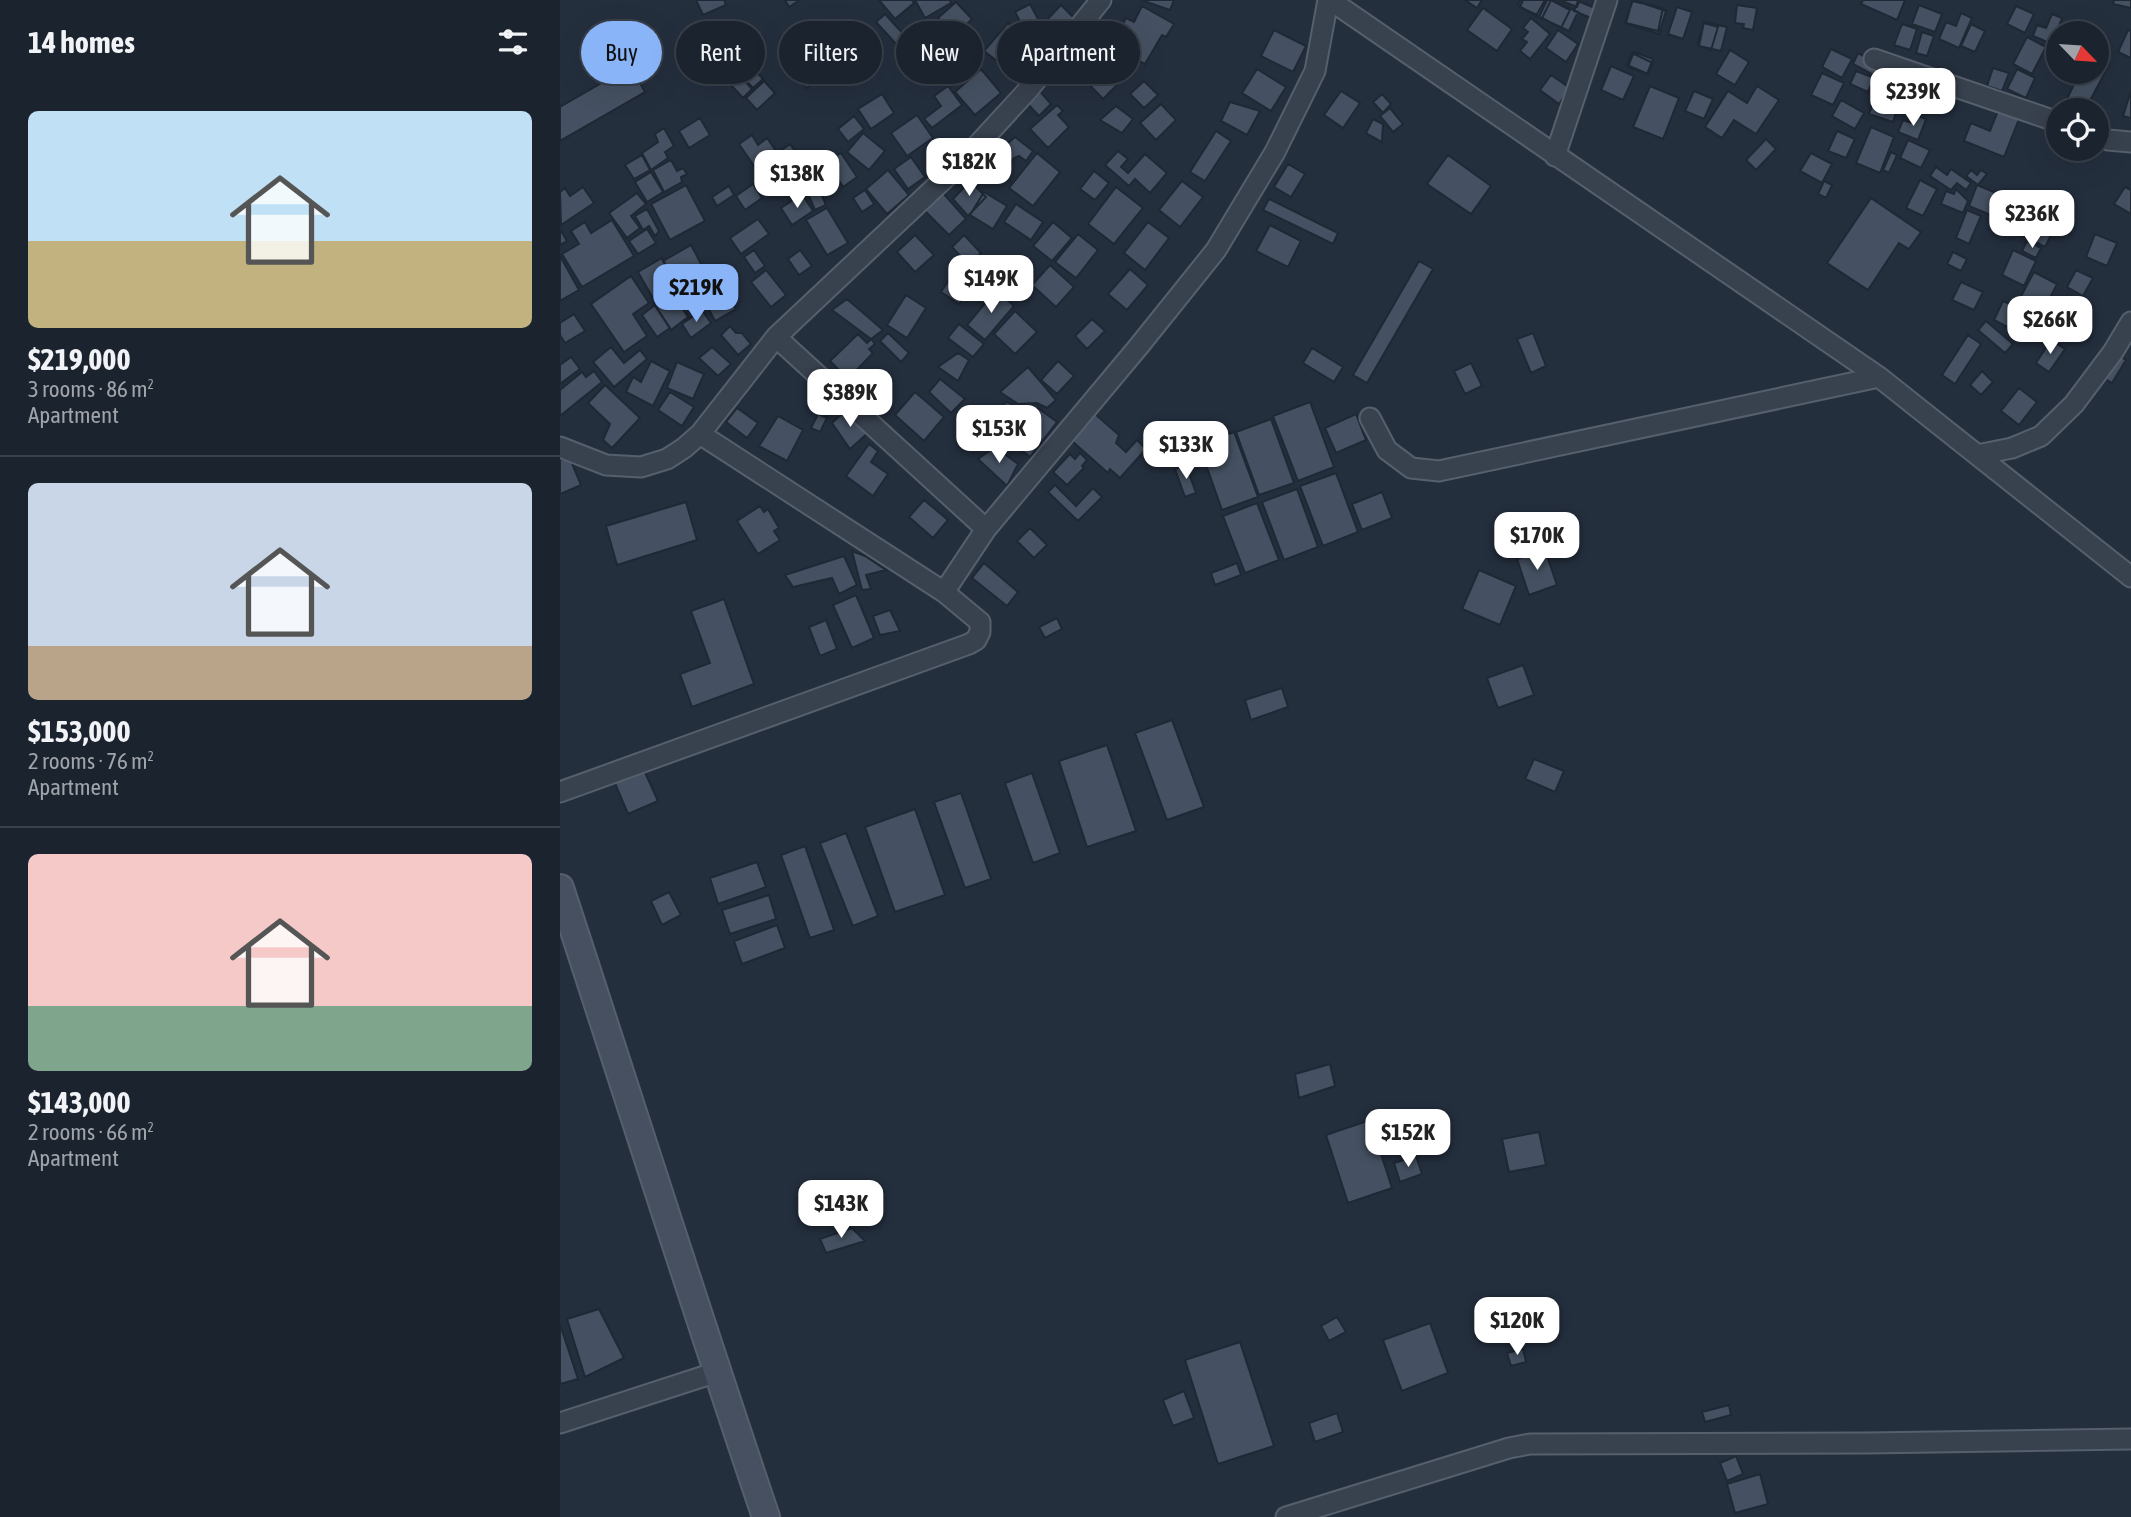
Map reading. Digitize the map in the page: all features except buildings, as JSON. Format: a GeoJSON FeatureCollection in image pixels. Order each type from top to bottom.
{"type":"FeatureCollection","features":[{"type":"Feature","properties":{"kind":"main road"},"geometry":{"type":"LineString","coordinates":[[560,888],[766,1517]]}},
{"type":"Feature","properties":{"kind":"street"},"geometry":{"type":"LineString","coordinates":[[560,447],[607,465],[641,467],[667,459],[684,447],[700,433],[776,337],[961,163],[1028,90],[1101,0]]}},
{"type":"Feature","properties":{"kind":"street"},"geometry":{"type":"LineString","coordinates":[[944,592],[986,529],[1216,250],[1275,152],[1315,71],[1329,0],[1879,377],[2131,577]]}},
{"type":"Feature","properties":{"kind":"street"},"geometry":{"type":"LineString","coordinates":[[1555,156],[1607,0]]}},
{"type":"Feature","properties":{"kind":"street"},"geometry":{"type":"LineString","coordinates":[[1874,60],[2046,118]]}},
{"type":"Feature","properties":{"kind":"street"},"geometry":{"type":"LineString","coordinates":[[2109,140],[2131,142]]}},
{"type":"Feature","properties":{"kind":"street"},"geometry":{"type":"LineString","coordinates":[[1977,455],[2012,448],[2040,436],[2074,404],[2113,352],[2131,322]]}},
{"type":"Feature","properties":{"kind":"street"},"geometry":{"type":"LineString","coordinates":[[776,337],[986,529]]}},
{"type":"Feature","properties":{"kind":"street"},"geometry":{"type":"LineString","coordinates":[[1370,418],[1387,450],[1411,468],[1439,471],[1879,377]]}},
{"type":"Feature","properties":{"kind":"street"},"geometry":{"type":"LineString","coordinates":[[560,792],[976,640],[980,632],[980,622],[944,592],[700,433]]}},
{"type":"Feature","properties":{"kind":"street"},"geometry":{"type":"LineString","coordinates":[[560,1423],[717,1372]]}},
{"type":"Feature","properties":{"kind":"street"},"geometry":{"type":"LineString","coordinates":[[1286,1517],[1508,1448],[1530,1444],[2131,1439]]}}]}
